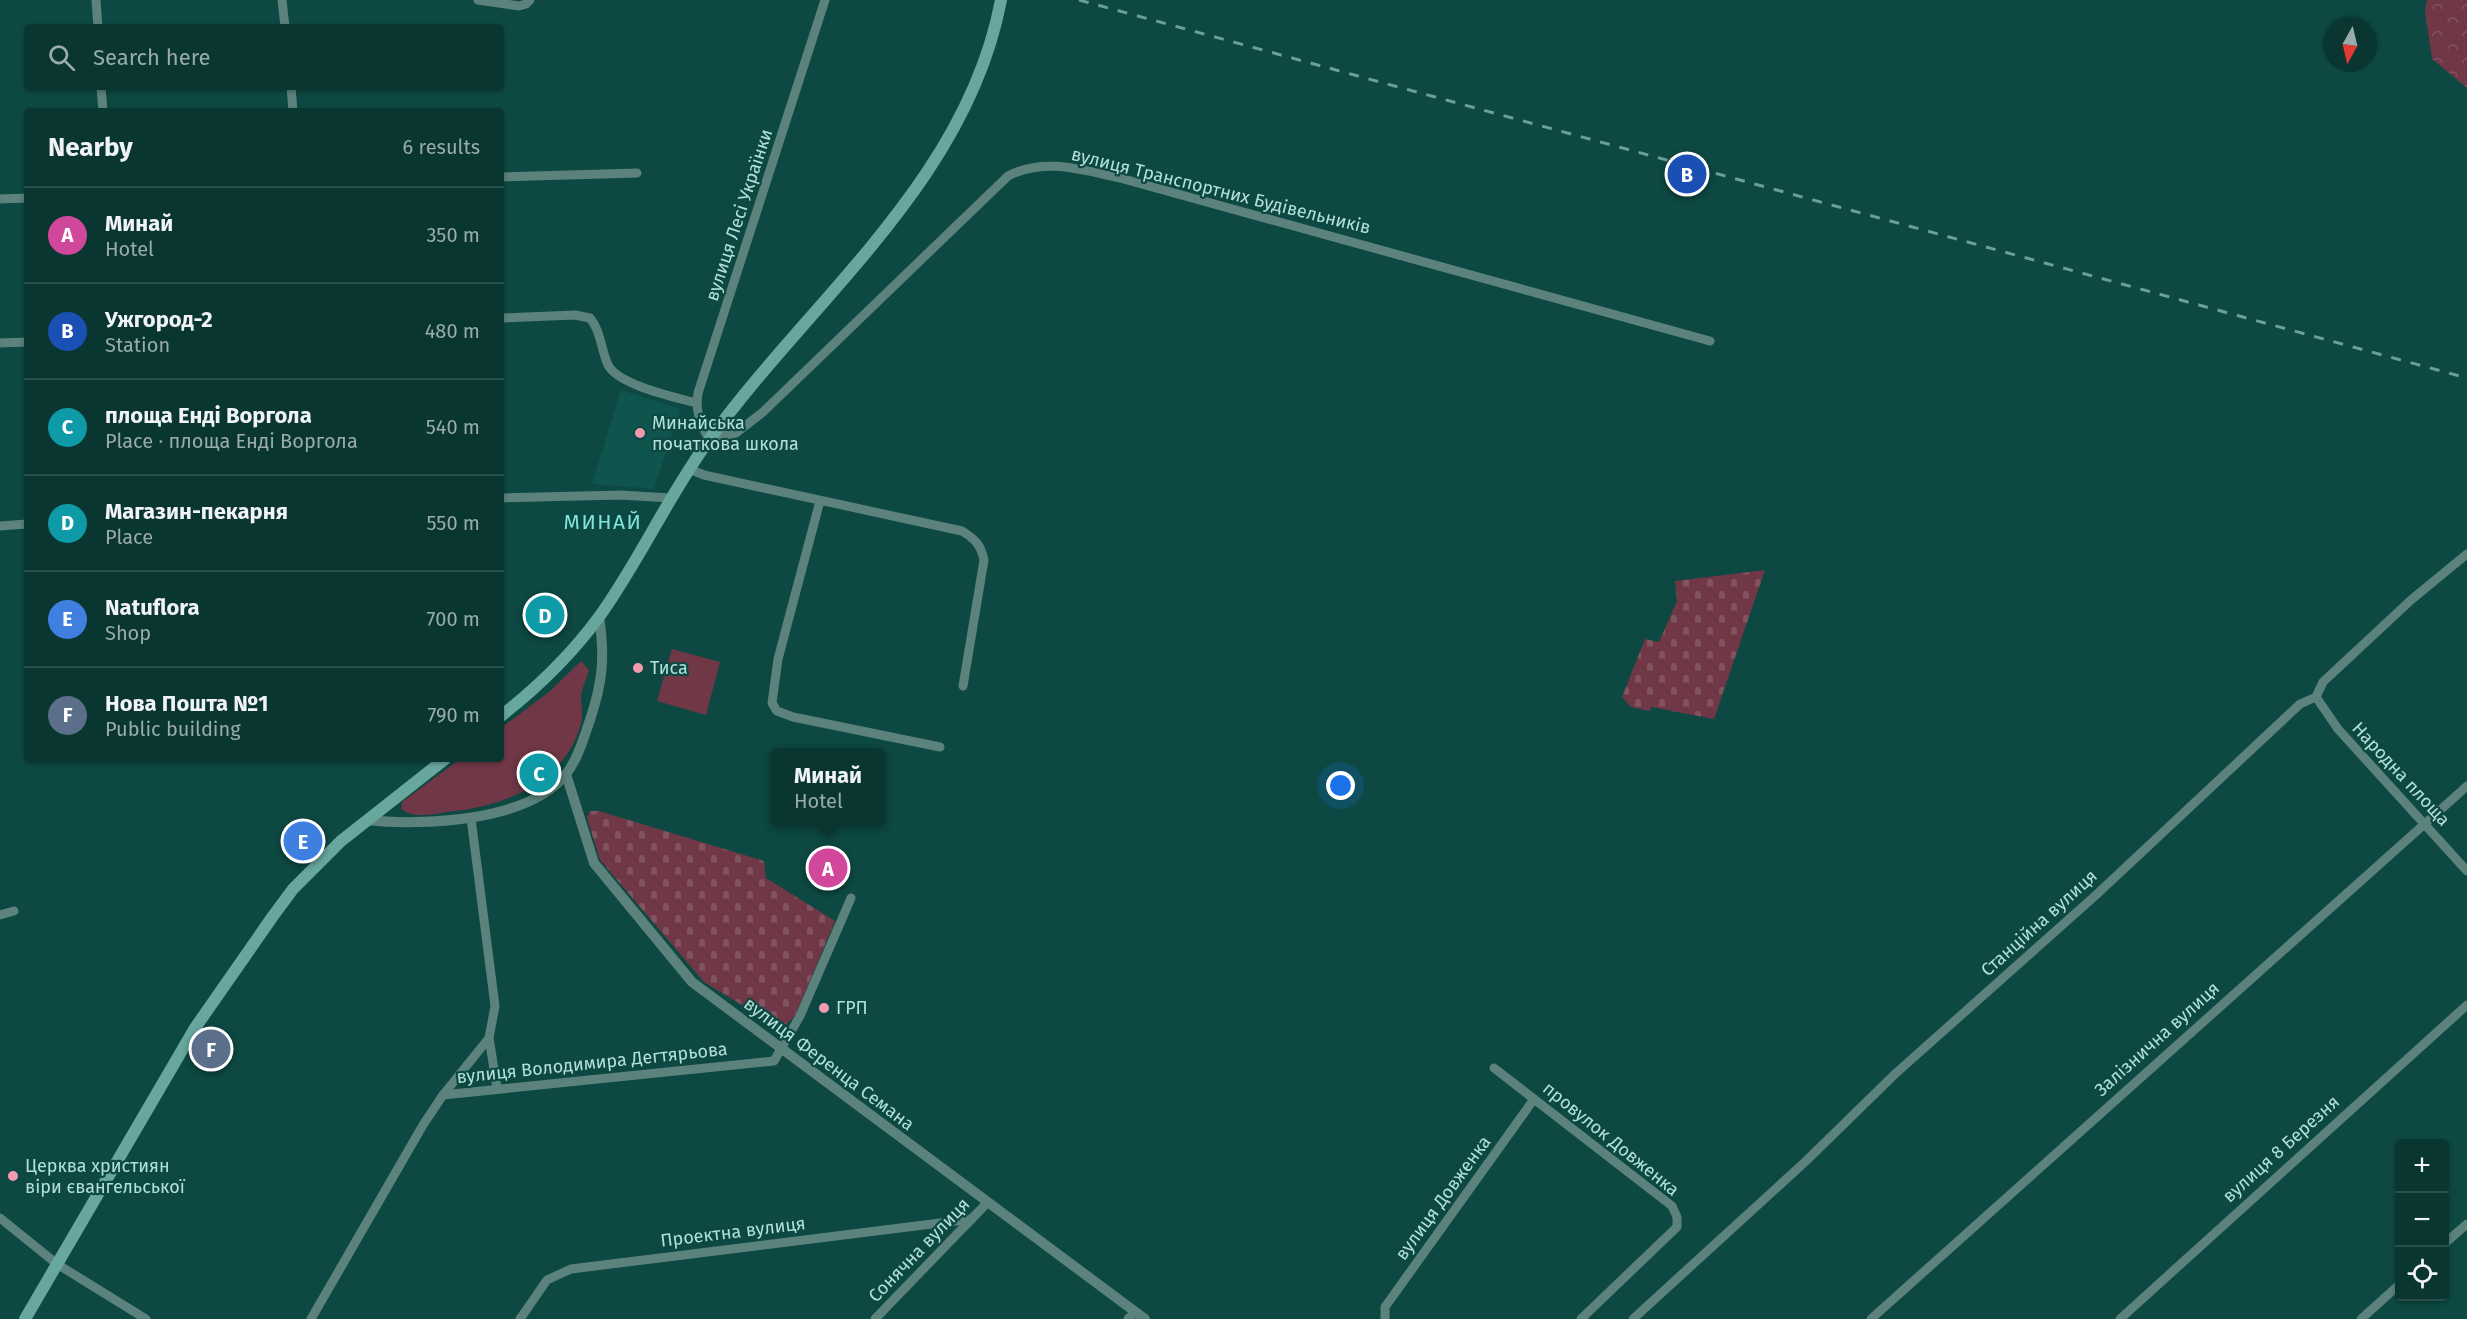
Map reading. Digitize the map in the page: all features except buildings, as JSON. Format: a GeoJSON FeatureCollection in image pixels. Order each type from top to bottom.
{"type":"FeatureCollection","features":[{"type":"Feature","properties":{"kind":"main road"},"geometry":{"type":"LineString","coordinates":[[504,713],[557,668],[600,616],[670,498],[709,439],[758,377],[901,210],[934,163],[975,81],[1000,4]]}},
{"type":"Feature","properties":{"kind":"main road"},"geometry":{"type":"LineString","coordinates":[[25,1319],[195,1028],[232,972],[293,889],[341,840],[441,762]]}},
{"type":"Feature","properties":{"kind":"street"},"geometry":{"type":"LineString","coordinates":[[96,0],[98,24]]}},
{"type":"Feature","properties":{"kind":"street"},"geometry":{"type":"LineString","coordinates":[[282,0],[285,24]]}},
{"type":"Feature","properties":{"kind":"street"},"geometry":{"type":"LineString","coordinates":[[478,0],[519,6],[530,0]]}},
{"type":"Feature","properties":{"kind":"street","name":"вулиця Лесі Українки"},"geometry":{"type":"LineString","coordinates":[[696,403],[825,0]]}},
{"type":"Feature","properties":{"kind":"street"},"geometry":{"type":"LineString","coordinates":[[101,90],[102,108]]}},
{"type":"Feature","properties":{"kind":"street"},"geometry":{"type":"LineString","coordinates":[[291,90],[293,108]]}},
{"type":"Feature","properties":{"kind":"street","name":"вулиця Транспортних Будівельників"},"geometry":{"type":"LineString","coordinates":[[709,439],[736,433],[763,412],[1008,176],[1023,168],[1041,165],[1065,166],[1120,178],[1710,341]]}},
{"type":"Feature","properties":{"kind":"street"},"geometry":{"type":"LineString","coordinates":[[504,177],[637,173]]}},
{"type":"Feature","properties":{"kind":"street"},"geometry":{"type":"LineString","coordinates":[[0,199],[24,198]]}},
{"type":"Feature","properties":{"kind":"street"},"geometry":{"type":"LineString","coordinates":[[504,318],[575,315],[590,318],[596,327],[603,354],[616,375],[696,403],[700,424],[709,439]]}},
{"type":"Feature","properties":{"kind":"street"},"geometry":{"type":"LineString","coordinates":[[0,344],[24,342]]}},
{"type":"Feature","properties":{"kind":"street"},"geometry":{"type":"LineString","coordinates":[[689,469],[704,475],[962,531],[981,547],[984,560],[963,686]]}},
{"type":"Feature","properties":{"kind":"street"},"geometry":{"type":"LineString","coordinates":[[504,498],[621,495],[670,498]]}},
{"type":"Feature","properties":{"kind":"street"},"geometry":{"type":"LineString","coordinates":[[820,501],[778,659],[772,703],[777,711],[793,717],[940,747]]}},
{"type":"Feature","properties":{"kind":"street"},"geometry":{"type":"LineString","coordinates":[[0,526],[24,524]]}},
{"type":"Feature","properties":{"kind":"street","name":"Станційна вулиця"},"geometry":{"type":"LineString","coordinates":[[1633,1319],[1799,1168],[1894,1074],[2096,895],[2300,704],[2316,697],[2323,682],[2395,615],[2467,554]]}},
{"type":"Feature","properties":{"kind":"street"},"geometry":{"type":"LineString","coordinates":[[367,820],[411,824],[471,818],[519,805],[542,794],[566,774],[583,741],[599,694],[605,651],[600,616]]}},
{"type":"Feature","properties":{"kind":"street","name":"Народна площа"},"geometry":{"type":"LineString","coordinates":[[2316,697],[2338,729],[2467,871]]}},
{"type":"Feature","properties":{"kind":"street","name":"вулиця Ференца Семана"},"geometry":{"type":"LineString","coordinates":[[566,774],[590,854],[601,873],[682,972],[781,1050],[987,1203],[1131,1315],[1145,1319]]}},
{"type":"Feature","properties":{"kind":"street","name":"Залізнична вулиця"},"geometry":{"type":"LineString","coordinates":[[1871,1319],[2423,822],[2467,786]]}},
{"type":"Feature","properties":{"kind":"street"},"geometry":{"type":"LineString","coordinates":[[471,818],[495,1006],[489,1038],[497,1088]]}},
{"type":"Feature","properties":{"kind":"street"},"geometry":{"type":"LineString","coordinates":[[781,1050],[800,1016],[851,898]]}},
{"type":"Feature","properties":{"kind":"street"},"geometry":{"type":"LineString","coordinates":[[0,915],[14,911]]}},
{"type":"Feature","properties":{"kind":"street","name":"вулиця 8 Березня"},"geometry":{"type":"LineString","coordinates":[[2120,1319],[2467,1005]]}},
{"type":"Feature","properties":{"kind":"street"},"geometry":{"type":"LineString","coordinates":[[443,1095],[489,1038]]}},
{"type":"Feature","properties":{"kind":"street","name":"вулиця Володимира Дегтярьова"},"geometry":{"type":"LineString","coordinates":[[311,1319],[423,1125],[443,1095],[774,1061],[781,1050]]}},
{"type":"Feature","properties":{"kind":"street","name":"провулок Довженка"},"geometry":{"type":"LineString","coordinates":[[1494,1068],[1672,1206],[1677,1217],[1677,1227],[1581,1319]]}},
{"type":"Feature","properties":{"kind":"street","name":"вулиця Довженка"},"geometry":{"type":"LineString","coordinates":[[1385,1319],[1385,1307],[1534,1099]]}},
{"type":"Feature","properties":{"kind":"street","name":"Сонячна вулиця"},"geometry":{"type":"LineString","coordinates":[[875,1319],[987,1203]]}},
{"type":"Feature","properties":{"kind":"street"},"geometry":{"type":"LineString","coordinates":[[0,1218],[57,1264],[146,1319]]}},
{"type":"Feature","properties":{"kind":"street","name":"Проектна вулиця"},"geometry":{"type":"LineString","coordinates":[[520,1319],[547,1280],[571,1269],[972,1219]]}},
{"type":"Feature","properties":{"kind":"street"},"geometry":{"type":"LineString","coordinates":[[2449,1240],[2467,1224]]}},
{"type":"Feature","properties":{"kind":"street"},"geometry":{"type":"LineString","coordinates":[[2361,1319],[2395,1288]]}},
{"type":"Feature","properties":{"kind":"shaded area","name":"Минайська початкова школа"},"geometry":{"type":"Polygon","coordinates":[[[621,390],[680,409],[654,489],[592,484],[621,390]]]}},
{"type":"Feature","properties":{"kind":"green space"},"geometry":{"type":"Polygon","coordinates":[[[2427,0],[2467,0],[2467,88],[2432,59],[2425,11],[2427,0]]]}},
{"type":"Feature","properties":{"kind":"green space"},"geometry":{"type":"Polygon","coordinates":[[[1765,570],[1714,719],[1651,707],[1650,711],[1631,707],[1622,697],[1645,639],[1659,642],[1677,601],[1675,581],[1765,570]]]}},
{"type":"Feature","properties":{"kind":"green space"},"geometry":{"type":"Polygon","coordinates":[[[672,649],[720,662],[706,715],[657,701],[672,649]]]}},
{"type":"Feature","properties":{"kind":"green space"},"geometry":{"type":"Polygon","coordinates":[[[581,661],[589,670],[581,696],[580,727],[572,746],[547,776],[512,796],[474,808],[420,815],[401,809],[402,802],[456,762],[504,762],[504,726],[549,692],[581,661]]]}},
{"type":"Feature","properties":{"kind":"green space"},"geometry":{"type":"Polygon","coordinates":[[[590,811],[599,811],[764,861],[766,878],[835,921],[795,1016],[781,1029],[704,982],[600,860],[587,818],[590,811]]]}},
{"type":"Feature","properties":{"kind":"railway"},"geometry":{"type":"LineString","coordinates":[[1079,0],[2467,378]]}},
{"type":"Feature","properties":{"kind":"place","name":"Ужгород-2"},"geometry":{"type":"Point","coordinates":[1687,174]}},
{"type":"Feature","properties":{"kind":"place","name":"Минайська початкова школа"},"geometry":{"type":"Point","coordinates":[640,433]}},
{"type":"Feature","properties":{"kind":"place","name":"Магазин-пекарня"},"geometry":{"type":"Point","coordinates":[545,615]}},
{"type":"Feature","properties":{"kind":"place","name":"Тиса"},"geometry":{"type":"Point","coordinates":[638,668]}},
{"type":"Feature","properties":{"kind":"place","name":"площа Енді Воргола"},"geometry":{"type":"Point","coordinates":[539,773]}},
{"type":"Feature","properties":{"kind":"place","name":"Natuflora"},"geometry":{"type":"Point","coordinates":[303,841]}},
{"type":"Feature","properties":{"kind":"place","name":"Минай"},"geometry":{"type":"Point","coordinates":[828,868]}},
{"type":"Feature","properties":{"kind":"place","name":"ГРП"},"geometry":{"type":"Point","coordinates":[824,1008]}},
{"type":"Feature","properties":{"kind":"place","name":"Нова Пошта №1"},"geometry":{"type":"Point","coordinates":[211,1049]}},
{"type":"Feature","properties":{"kind":"place","name":"Церква християн віри євангельської"},"geometry":{"type":"Point","coordinates":[13,1176]}},
{"type":"Feature","properties":{"kind":"district","name":"МИНАЙ"},"geometry":{"type":"Point","coordinates":[603,522]}}]}
